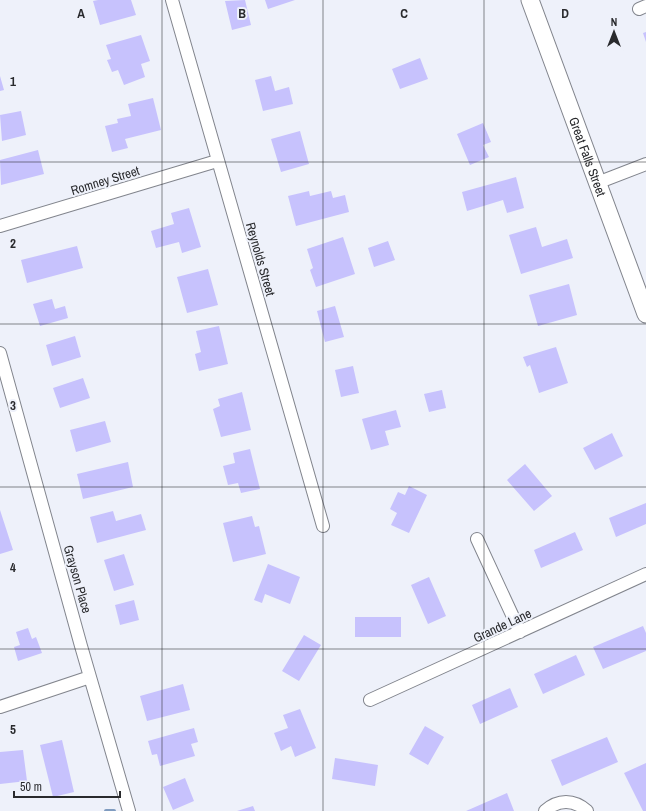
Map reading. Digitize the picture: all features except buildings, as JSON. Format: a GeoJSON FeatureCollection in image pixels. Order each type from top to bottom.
{"type":"FeatureCollection","features":[{"type":"Feature","properties":{"kind":"main road","name":"Great Falls Street"},"geometry":{"type":"LineString","coordinates":[[530,0],[646,314]]}},
{"type":"Feature","properties":{"kind":"street","name":"Reynolds Street"},"geometry":{"type":"LineString","coordinates":[[172,0],[217,161],[243,242],[323,526]]}},
{"type":"Feature","properties":{"kind":"street","name":"Romney Street"},"geometry":{"type":"LineString","coordinates":[[0,226],[217,161]]}},
{"type":"Feature","properties":{"kind":"street"},"geometry":{"type":"LineString","coordinates":[[597,183],[646,164]]}},
{"type":"Feature","properties":{"kind":"street","name":"Grayson Place"},"geometry":{"type":"LineString","coordinates":[[0,353],[90,677],[130,811]]}},
{"type":"Feature","properties":{"kind":"street"},"geometry":{"type":"LineString","coordinates":[[477,538],[520,632]]}},
{"type":"Feature","properties":{"kind":"street","name":"Grande Lane"},"geometry":{"type":"LineString","coordinates":[[370,700],[646,574]]}},
{"type":"Feature","properties":{"kind":"street"},"geometry":{"type":"LineString","coordinates":[[0,707],[90,677]]}},
{"type":"Feature","properties":{"kind":"street"},"geometry":{"type":"LineString","coordinates":[[545,811],[553,804],[563,802],[578,804],[587,811]]}},
{"type":"Feature","properties":{"kind":"waterway"},"geometry":{"type":"LineString","coordinates":[[106,811],[114,811]]}}]}
